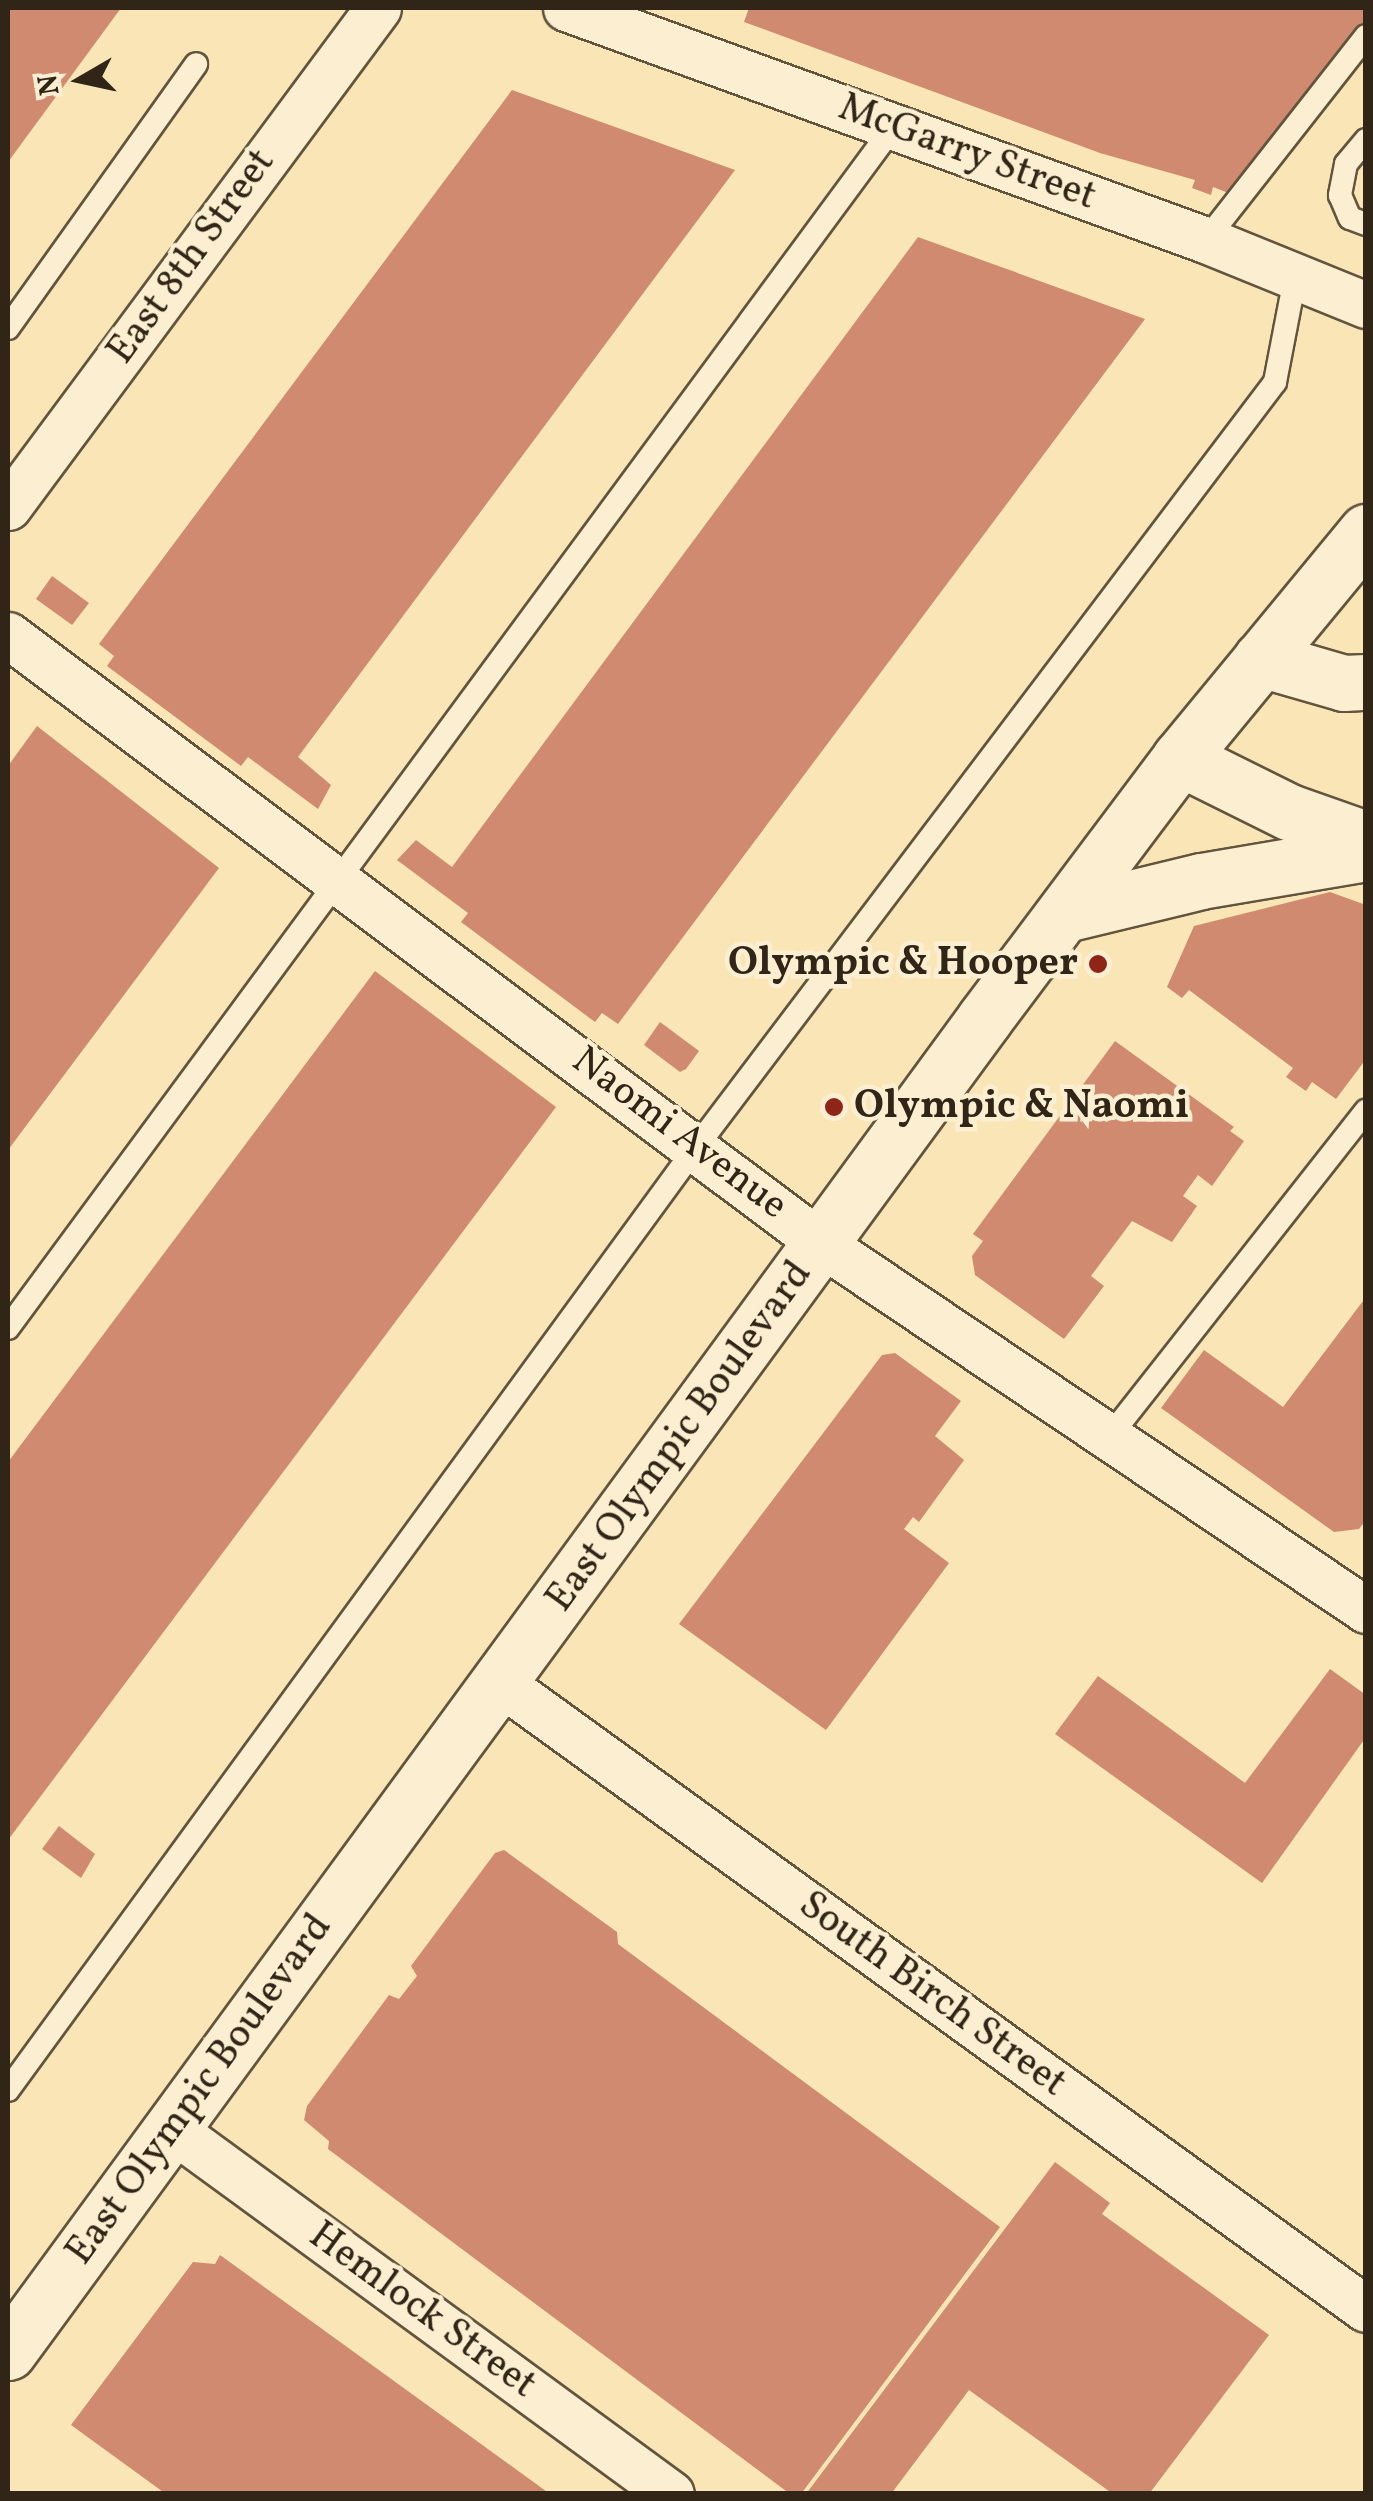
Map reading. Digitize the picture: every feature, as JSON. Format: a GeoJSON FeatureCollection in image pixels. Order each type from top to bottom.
{"type":"FeatureCollection","features":[{"type":"Feature","properties":{"kind":"main road","name":"East Olympic Boulevard"},"geometry":{"type":"LineString","coordinates":[[8,2352],[1180,758],[1366,532]]}},
{"type":"Feature","properties":{"kind":"main road"},"geometry":{"type":"LineString","coordinates":[[1261,659],[1344,684],[1366,682]]}},
{"type":"Feature","properties":{"kind":"main road"},"geometry":{"type":"LineString","coordinates":[[1180,758],[1289,812],[1366,839]]}},
{"type":"Feature","properties":{"kind":"main road"},"geometry":{"type":"LineString","coordinates":[[1066,914],[1201,881],[1366,853]]}},
{"type":"Feature","properties":{"kind":"street","name":"East 8th Street"},"geometry":{"type":"LineString","coordinates":[[8,507],[378,8]]}},
{"type":"Feature","properties":{"kind":"street","name":"McGarry Street"},"geometry":{"type":"LineString","coordinates":[[566,8],[1206,240],[1366,305]]}},
{"type":"Feature","properties":{"kind":"street","name":"Naomi Avenue"},"geometry":{"type":"LineString","coordinates":[[8,635],[697,1146],[822,1244],[1366,1610]]}},
{"type":"Feature","properties":{"kind":"street","name":"South Birch Street"},"geometry":{"type":"LineString","coordinates":[[498,1681],[1366,2309]]}},
{"type":"Feature","properties":{"kind":"street","name":"Hemlock Street"},"geometry":{"type":"LineString","coordinates":[[172,2130],[671,2494]]}},
{"type":"Feature","properties":{"kind":"lane"},"geometry":{"type":"LineString","coordinates":[[1206,240],[1366,36]]}},
{"type":"Feature","properties":{"kind":"lane"},"geometry":{"type":"LineString","coordinates":[[8,328],[196,64]]}},
{"type":"Feature","properties":{"kind":"lane"},"geometry":{"type":"LineString","coordinates":[[8,1328],[342,882],[893,127]]}},
{"type":"Feature","properties":{"kind":"lane"},"geometry":{"type":"LineString","coordinates":[[1366,140],[1346,164],[1340,195],[1350,218],[1366,224]]}},
{"type":"Feature","properties":{"kind":"lane"},"geometry":{"type":"LineString","coordinates":[[8,2090],[697,1146],[1275,382],[1295,278]]}},
{"type":"Feature","properties":{"kind":"lane"},"geometry":{"type":"LineString","coordinates":[[1110,1436],[1366,1112]]}},
{"type":"Feature","properties":{"kind":"building"},"geometry":{"type":"Polygon","coordinates":[[[8,8],[121,8],[8,162],[8,8]]]}},
{"type":"Feature","properties":{"kind":"building"},"geometry":{"type":"Polygon","coordinates":[[[749,8],[1366,8],[1366,23],[1231,194],[1213,187],[1211,195],[1192,188],[1195,180],[1100,153],[744,22],[749,8]]]}},
{"type":"Feature","properties":{"kind":"building"},"geometry":{"type":"Polygon","coordinates":[[[512,90],[735,170],[298,757],[331,785],[318,809],[248,757],[241,766],[107,666],[114,656],[99,644],[512,90]]]}},
{"type":"Feature","properties":{"kind":"building"},"geometry":{"type":"Polygon","coordinates":[[[918,237],[1145,319],[618,1024],[602,1013],[595,1022],[461,922],[468,913],[397,860],[416,840],[452,867],[918,237]]]}},
{"type":"Feature","properties":{"kind":"building"},"geometry":{"type":"Polygon","coordinates":[[[52,576],[89,603],[72,625],[36,599],[52,576]]]}},
{"type":"Feature","properties":{"kind":"building"},"geometry":{"type":"Polygon","coordinates":[[[37,726],[219,868],[8,1150],[8,766],[37,726]]]}},
{"type":"Feature","properties":{"kind":"building"},"geometry":{"type":"Polygon","coordinates":[[[1330,892],[1366,905],[1366,1059],[1336,1099],[1312,1082],[1306,1091],[1286,1077],[1293,1068],[1189,990],[1182,998],[1167,987],[1194,926],[1330,892]]]}},
{"type":"Feature","properties":{"kind":"building"},"geometry":{"type":"Polygon","coordinates":[[[375,971],[556,1107],[8,1840],[8,1462],[375,971]]]}},
{"type":"Feature","properties":{"kind":"building"},"geometry":{"type":"Polygon","coordinates":[[[660,1022],[699,1051],[680,1072],[644,1045],[660,1022]]]}},
{"type":"Feature","properties":{"kind":"building"},"geometry":{"type":"Polygon","coordinates":[[[1115,1041],[1234,1127],[1230,1131],[1244,1141],[1212,1186],[1198,1175],[1183,1196],[1197,1206],[1172,1242],[1132,1221],[1091,1276],[1104,1286],[1064,1339],[975,1275],[972,1256],[983,1241],[973,1234],[1115,1041]]]}},
{"type":"Feature","properties":{"kind":"building"},"geometry":{"type":"Polygon","coordinates":[[[1366,1297],[1366,1520],[1359,1529],[1334,1532],[1161,1408],[1204,1350],[1283,1407],[1366,1297]]]}},
{"type":"Feature","properties":{"kind":"building"},"geometry":{"type":"Polygon","coordinates":[[[895,1353],[961,1401],[935,1436],[964,1460],[919,1522],[913,1517],[904,1529],[949,1563],[826,1730],[679,1624],[882,1355],[895,1353]]]}},
{"type":"Feature","properties":{"kind":"building"},"geometry":{"type":"Polygon","coordinates":[[[1330,1669],[1366,1695],[1366,1737],[1262,1883],[1055,1734],[1098,1676],[1245,1783],[1330,1669]]]}},
{"type":"Feature","properties":{"kind":"building"},"geometry":{"type":"Polygon","coordinates":[[[59,1826],[95,1854],[81,1878],[42,1849],[59,1826]]]}},
{"type":"Feature","properties":{"kind":"building"},"geometry":{"type":"Polygon","coordinates":[[[504,1850],[617,1932],[618,1944],[1000,2227],[801,2494],[790,2494],[328,2149],[329,2141],[304,2120],[307,2106],[389,1995],[399,1999],[417,1976],[411,1966],[495,1853],[504,1850]]]}},
{"type":"Feature","properties":{"kind":"building"},"geometry":{"type":"Polygon","coordinates":[[[1055,2162],[1110,2203],[1102,2214],[1269,2335],[1149,2494],[1113,2494],[969,2390],[891,2494],[806,2494],[1055,2162]]]}},
{"type":"Feature","properties":{"kind":"building"},"geometry":{"type":"Polygon","coordinates":[[[220,2255],[550,2494],[166,2494],[71,2425],[193,2262],[215,2264],[220,2255]]]}},
{"type":"Feature","properties":{"kind":"place","name":"Olympic & Hooper"},"geometry":{"type":"Point","coordinates":[1098,964]}},
{"type":"Feature","properties":{"kind":"place","name":"Olympic & Naomi"},"geometry":{"type":"Point","coordinates":[834,1107]}}]}
